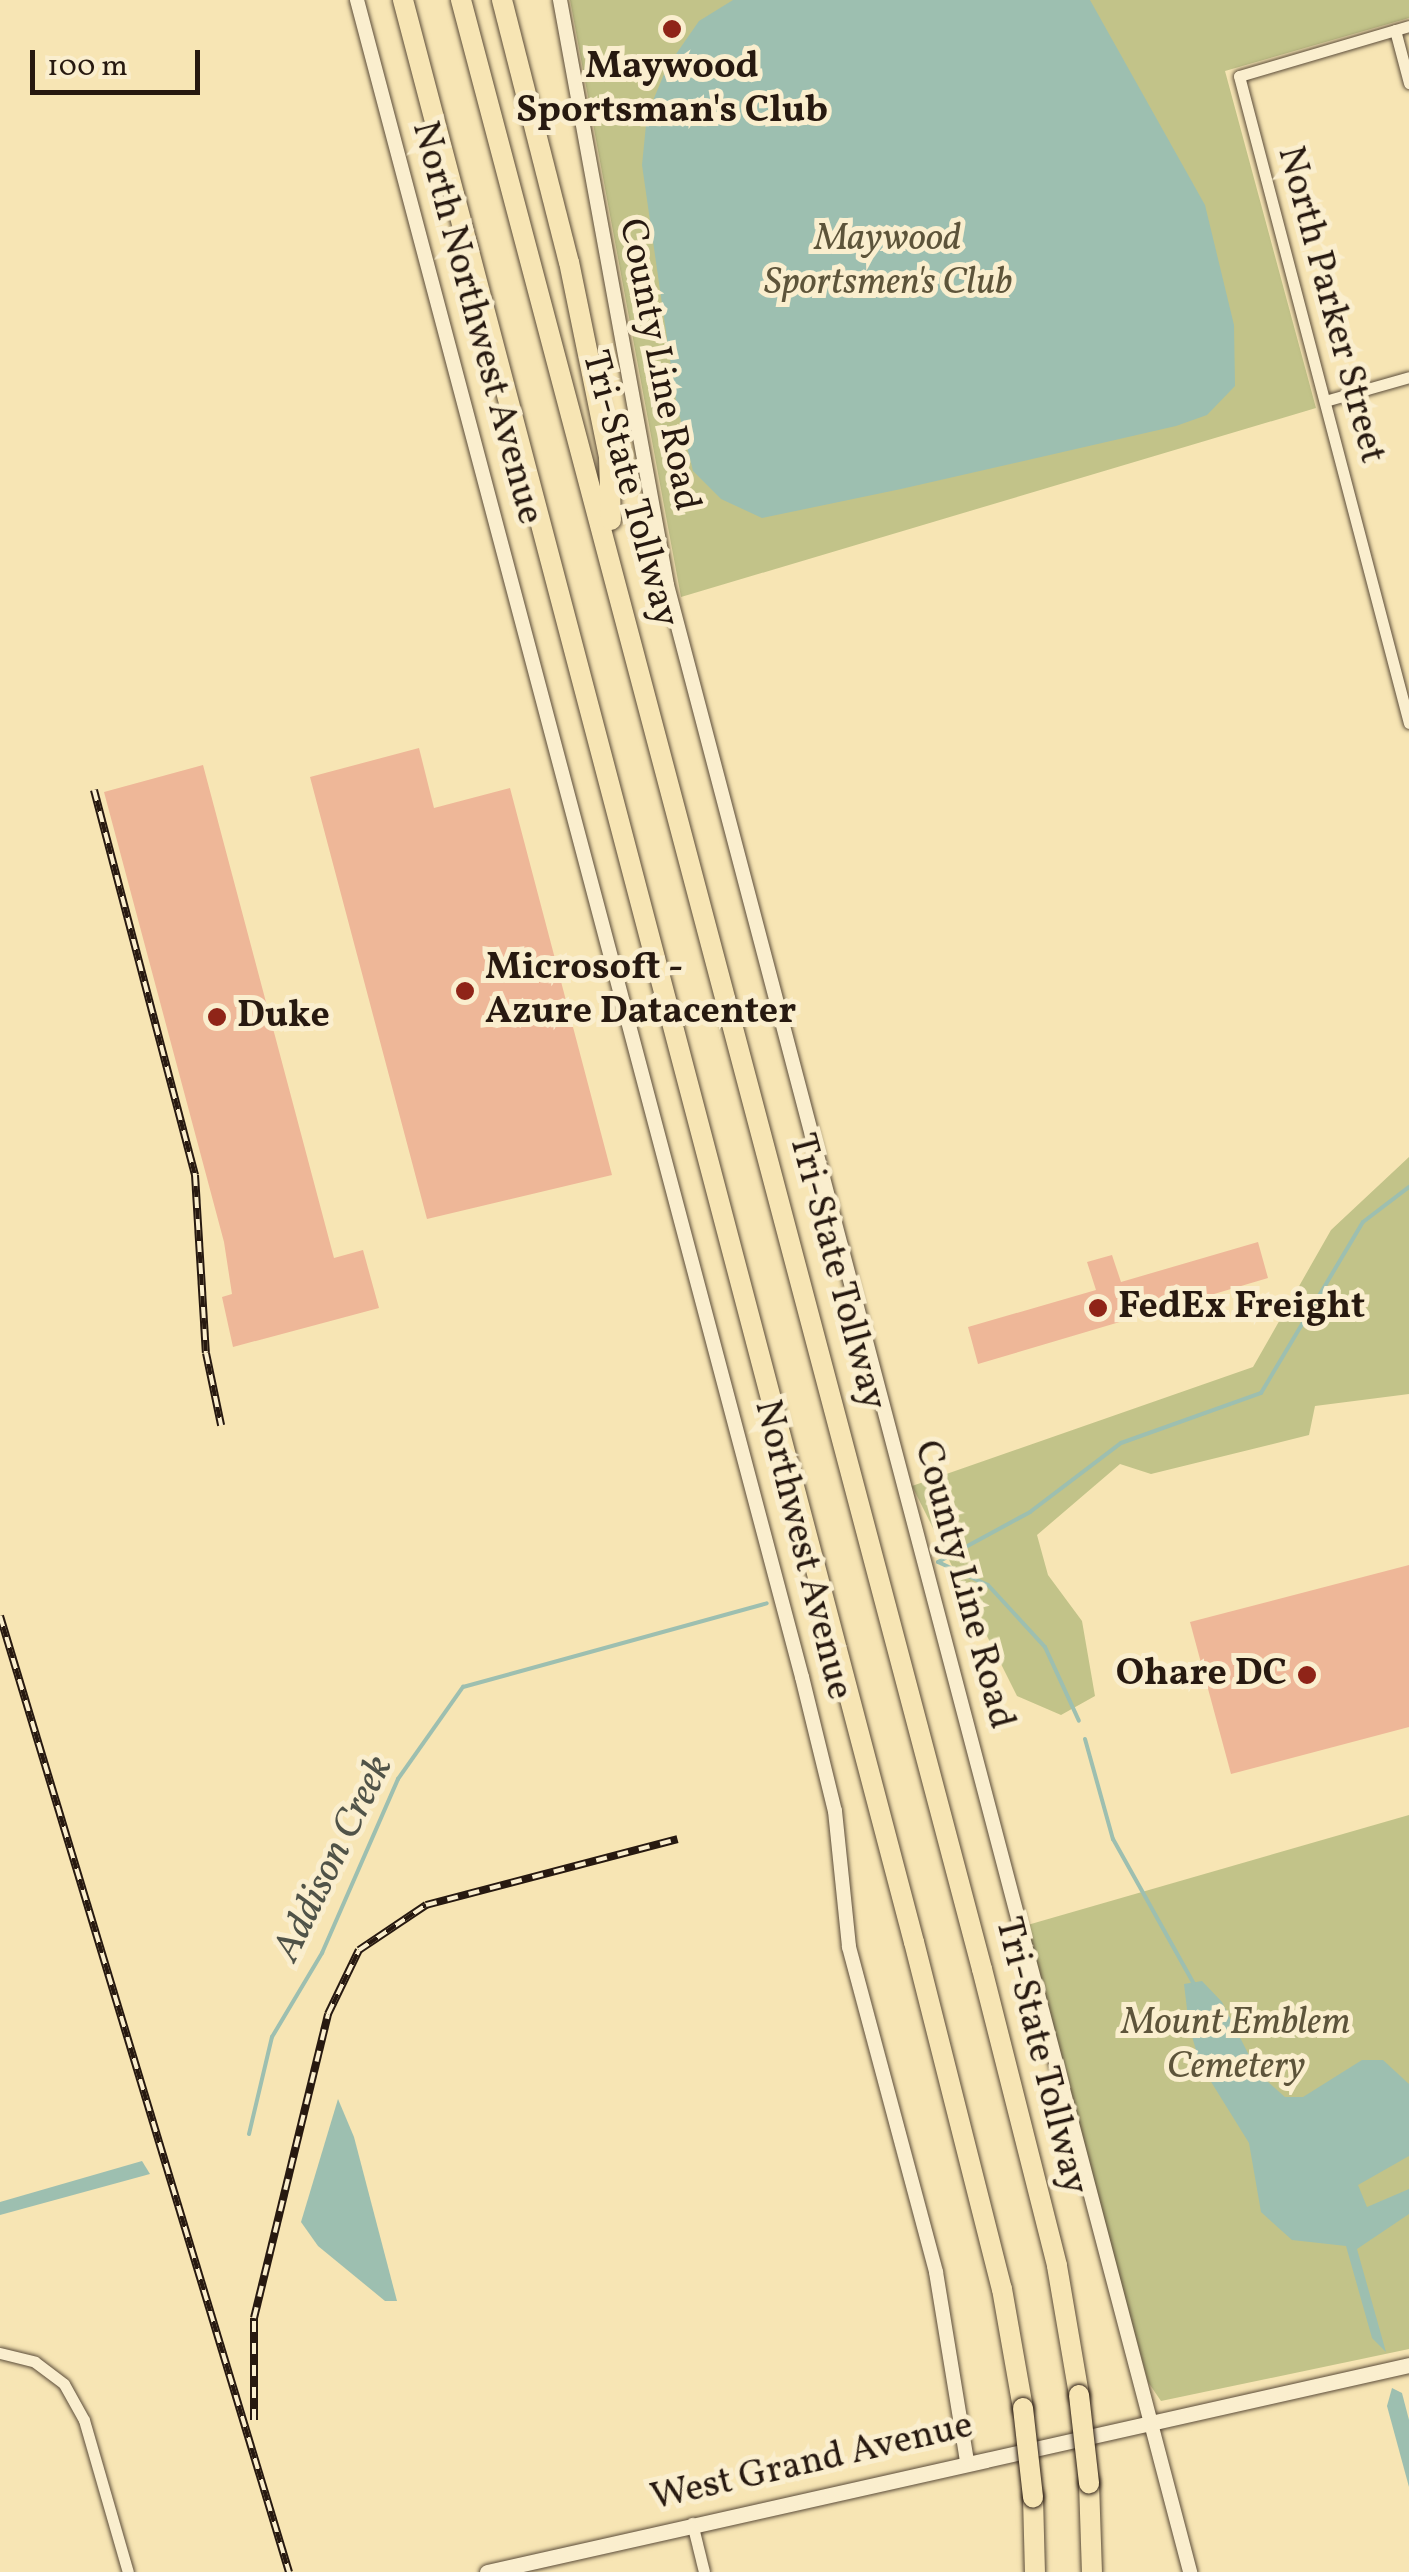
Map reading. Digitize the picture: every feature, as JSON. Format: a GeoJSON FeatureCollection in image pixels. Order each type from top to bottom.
{"type":"FeatureCollection","features":[{"type":"Feature","properties":{"kind":"highway"},"geometry":{"type":"LineString","coordinates":[[403,0],[910,1924],[1002,2289],[1033,2497],[1035,2572]]}},
{"type":"Feature","properties":{"kind":"highway","name":"Tri-State Tollway"},"geometry":{"type":"LineString","coordinates":[[461,0],[612,557],[1057,2266],[1079,2395],[1089,2483],[1092,2572]]}},
{"type":"Feature","properties":{"kind":"highway"},"geometry":{"type":"LineString","coordinates":[[502,0],[570,262],[609,457],[612,557]]}},
{"type":"Feature","properties":{"kind":"main road","name":"West Grand Avenue"},"geometry":{"type":"LineString","coordinates":[[487,2572],[1409,2364]]}},
{"type":"Feature","properties":{"kind":"street","name":"North Northwest Avenue"},"geometry":{"type":"LineString","coordinates":[[357,0],[532,663]]}},
{"type":"Feature","properties":{"kind":"street","name":"County Line Road"},"geometry":{"type":"LineString","coordinates":[[560,0],[676,622],[1190,2572]]}},
{"type":"Feature","properties":{"kind":"street"},"geometry":{"type":"LineString","coordinates":[[1409,26],[1395,30],[1409,83]]}},
{"type":"Feature","properties":{"kind":"street","name":"North Parker Street"},"geometry":{"type":"LineString","coordinates":[[1395,30],[1239,76],[1409,723]]}},
{"type":"Feature","properties":{"kind":"street"},"geometry":{"type":"LineString","coordinates":[[1325,401],[1409,376]]}},
{"type":"Feature","properties":{"kind":"street","name":"Northwest Avenue"},"geometry":{"type":"LineString","coordinates":[[532,663],[826,1773],[849,1948],[936,2272],[967,2462]]}},
{"type":"Feature","properties":{"kind":"street"},"geometry":{"type":"LineString","coordinates":[[0,2353],[35,2362],[64,2384],[84,2420],[128,2572]]}},
{"type":"Feature","properties":{"kind":"street"},"geometry":{"type":"LineString","coordinates":[[692,2523],[704,2572]]}},
{"type":"Feature","properties":{"kind":"green space","name":"Maywood Sportsmen's Club"},"geometry":{"type":"Polygon","coordinates":[[[570,0],[1409,0],[1409,18],[1225,71],[1316,408],[681,597],[570,0]]]}},
{"type":"Feature","properties":{"kind":"green space"},"geometry":{"type":"Polygon","coordinates":[[[1409,1157],[1409,1394],[1315,1406],[1309,1435],[1151,1474],[1120,1464],[1037,1535],[1048,1575],[1082,1621],[1095,1696],[1061,1715],[1017,1696],[912,1486],[1253,1367],[1331,1230],[1409,1157]]]}},
{"type":"Feature","properties":{"kind":"green space","name":"Mount Emblem Cemetery"},"geometry":{"type":"Polygon","coordinates":[[[1409,1815],[1409,2349],[1161,2401],[1148,2382],[1024,1926],[1409,1815]]]}},
{"type":"Feature","properties":{"kind":"shaded area","name":"Maywood Sportsmen's Club"},"geometry":{"type":"Polygon","coordinates":[[[733,0],[1090,0],[1205,205],[1234,325],[1235,386],[1207,415],[1176,426],[901,489],[762,518],[721,499],[693,471],[676,401],[642,165],[647,115],[667,67],[699,21],[733,0]]]}},
{"type":"Feature","properties":{"kind":"shaded area"},"geometry":{"type":"Polygon","coordinates":[[[1202,1981],[1222,2002],[1258,2073],[1285,2097],[1303,2097],[1362,2060],[1383,2060],[1409,2084],[1409,2156],[1358,2185],[1367,2207],[1409,2189],[1409,2214],[1357,2249],[1386,2352],[1372,2338],[1346,2246],[1292,2240],[1261,2212],[1249,2143],[1200,2064],[1189,2026],[1184,1984],[1202,1981]]]}},
{"type":"Feature","properties":{"kind":"shaded area"},"geometry":{"type":"Polygon","coordinates":[[[338,2099],[354,2137],[397,2301],[385,2301],[318,2246],[301,2222],[338,2099]]]}},
{"type":"Feature","properties":{"kind":"shaded area"},"geometry":{"type":"Polygon","coordinates":[[[142,2161],[150,2174],[0,2215],[0,2202],[142,2161]]]}},
{"type":"Feature","properties":{"kind":"shaded area"},"geometry":{"type":"Polygon","coordinates":[[[1392,2388],[1402,2393],[1409,2420],[1409,2487],[1387,2406],[1392,2388]]]}},
{"type":"Feature","properties":{"kind":"building","name":"Microsoft - Azure Datacenter"},"geometry":{"type":"Polygon","coordinates":[[[419,748],[434,808],[510,788],[612,1175],[427,1219],[310,777],[419,748]]]}},
{"type":"Feature","properties":{"kind":"building","name":"Duke"},"geometry":{"type":"Polygon","coordinates":[[[203,765],[334,1258],[363,1250],[379,1308],[233,1347],[222,1297],[232,1294],[224,1242],[104,792],[203,765]]]}},
{"type":"Feature","properties":{"kind":"building","name":"FedEx Freight"},"geometry":{"type":"Polygon","coordinates":[[[1258,1242],[1268,1278],[978,1364],[968,1327],[1096,1290],[1087,1262],[1112,1255],[1121,1282],[1258,1242]]]}},
{"type":"Feature","properties":{"kind":"building","name":"Ohare DC"},"geometry":{"type":"Polygon","coordinates":[[[1409,1565],[1409,1727],[1231,1774],[1190,1622],[1409,1565]]]}},
{"type":"Feature","properties":{"kind":"waterway"},"geometry":{"type":"LineString","coordinates":[[938,1562],[1030,1512],[1121,1443],[1261,1393],[1363,1222],[1409,1187]]}},
{"type":"Feature","properties":{"kind":"waterway","name":"Addison Creek"},"geometry":{"type":"LineString","coordinates":[[938,1562],[988,1585],[1045,1647],[1079,1721]]}},
{"type":"Feature","properties":{"kind":"waterway","name":"Addison Creek"},"geometry":{"type":"LineString","coordinates":[[249,2134],[272,2037],[322,1953],[398,1779],[463,1687],[767,1603]]}},
{"type":"Feature","properties":{"kind":"waterway","name":"Addison Creek"},"geometry":{"type":"LineString","coordinates":[[1085,1739],[1113,1839],[1194,1984]]}},
{"type":"Feature","properties":{"kind":"railway"},"geometry":{"type":"LineString","coordinates":[[94,790],[195,1175],[206,1353],[221,1425]]}},
{"type":"Feature","properties":{"kind":"railway"},"geometry":{"type":"LineString","coordinates":[[0,1616],[289,2572]]}},
{"type":"Feature","properties":{"kind":"railway"},"geometry":{"type":"LineString","coordinates":[[254,2420],[254,2318],[328,2014],[359,1950],[426,1905],[678,1839]]}},
{"type":"Feature","properties":{"kind":"place","name":"Maywood Sportsman's Club"},"geometry":{"type":"Point","coordinates":[672,29]}},
{"type":"Feature","properties":{"kind":"place","name":"Microsoft - Azure Datacenter"},"geometry":{"type":"Point","coordinates":[465,991]}},
{"type":"Feature","properties":{"kind":"place","name":"Duke"},"geometry":{"type":"Point","coordinates":[217,1017]}},
{"type":"Feature","properties":{"kind":"place","name":"FedEx Freight"},"geometry":{"type":"Point","coordinates":[1098,1308]}},
{"type":"Feature","properties":{"kind":"place","name":"Ohare DC"},"geometry":{"type":"Point","coordinates":[1307,1675]}}]}
